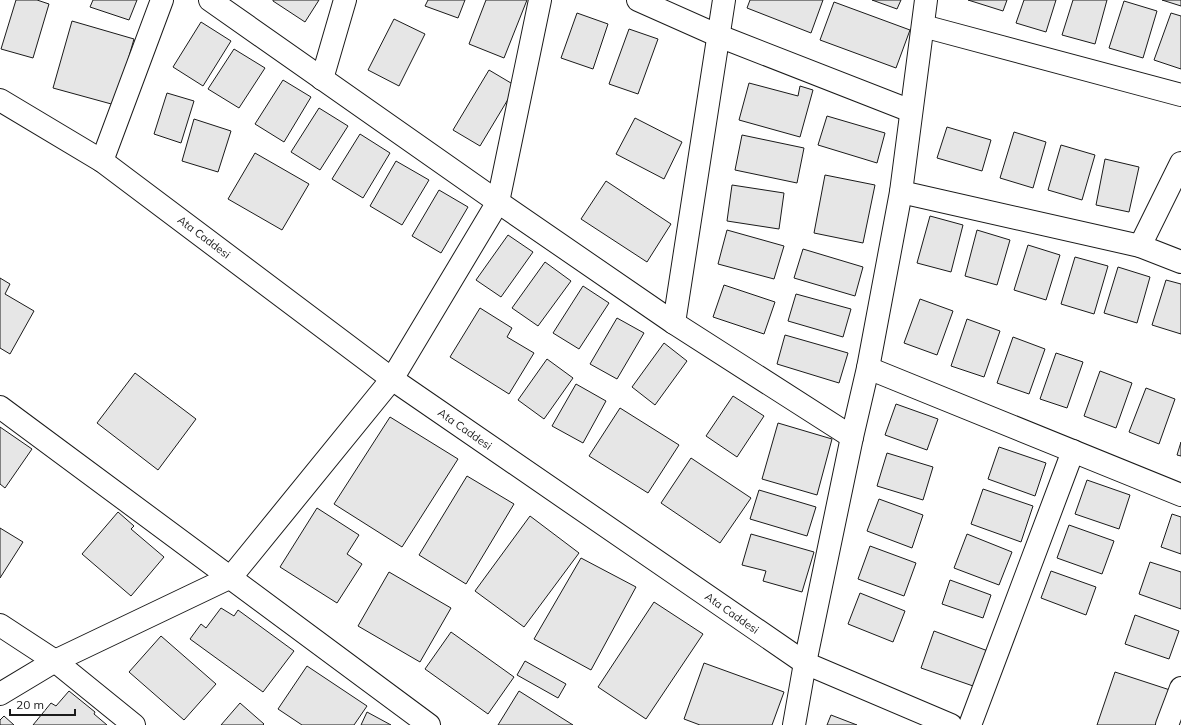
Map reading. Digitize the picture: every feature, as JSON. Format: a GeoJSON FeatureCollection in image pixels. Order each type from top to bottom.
{"type":"FeatureCollection","features":[{"type":"Feature","properties":{"kind":"street"},"geometry":{"type":"LineString","coordinates":[[102,161],[162,0]]}},
{"type":"Feature","properties":{"kind":"street"},"geometry":{"type":"LineString","coordinates":[[210,0],[498,202],[674,323],[852,437]]}},
{"type":"Feature","properties":{"kind":"street"},"geometry":{"type":"LineString","coordinates":[[322,79],[345,0]]}},
{"type":"Feature","properties":{"kind":"street"},"geometry":{"type":"LineString","coordinates":[[0,694],[55,661],[231,577],[392,379],[498,202],[540,0]]}},
{"type":"Feature","properties":{"kind":"street"},"geometry":{"type":"LineString","coordinates":[[638,0],[719,36],[911,111]]}},
{"type":"Feature","properties":{"kind":"street"},"geometry":{"type":"LineString","coordinates":[[674,323],[724,0]]}},
{"type":"Feature","properties":{"kind":"street"},"geometry":{"type":"LineString","coordinates":[[794,725],[805,663],[852,437],[868,368],[901,192],[926,0]]}},
{"type":"Feature","properties":{"kind":"street"},"geometry":{"type":"LineString","coordinates":[[923,26],[1181,95]]}},
{"type":"Feature","properties":{"kind":"street","name":"Ata Caddesi"},"geometry":{"type":"LineString","coordinates":[[0,100],[102,161],[392,379],[805,663],[950,725]]}},
{"type":"Feature","properties":{"kind":"street"},"geometry":{"type":"LineString","coordinates":[[1140,246],[1181,163]]}},
{"type":"Feature","properties":{"kind":"street"},"geometry":{"type":"LineString","coordinates":[[901,192],[1140,246],[1181,262]]}},
{"type":"Feature","properties":{"kind":"street"},"geometry":{"type":"LineString","coordinates":[[868,368],[1181,495]]}},
{"type":"Feature","properties":{"kind":"street"},"geometry":{"type":"LineString","coordinates":[[0,407],[430,725]]}},
{"type":"Feature","properties":{"kind":"street"},"geometry":{"type":"LineString","coordinates":[[970,725],[1073,451]]}},
{"type":"Feature","properties":{"kind":"street"},"geometry":{"type":"LineString","coordinates":[[0,625],[55,661],[134,725]]}},
{"type":"Feature","properties":{"kind":"street"},"geometry":{"type":"LineString","coordinates":[[1168,725],[1181,688]]}},
{"type":"Feature","properties":{"kind":"building"},"geometry":{"type":"Polygon","coordinates":[[[16,0],[37,0],[49,4],[33,58],[1,49],[16,0]]]}},
{"type":"Feature","properties":{"kind":"building"},"geometry":{"type":"Polygon","coordinates":[[[93,0],[137,0],[129,20],[90,7],[93,0]]]}},
{"type":"Feature","properties":{"kind":"building"},"geometry":{"type":"Polygon","coordinates":[[[273,0],[319,0],[305,22],[273,0]]]}},
{"type":"Feature","properties":{"kind":"building"},"geometry":{"type":"Polygon","coordinates":[[[428,0],[465,0],[458,18],[425,6],[428,0]]]}},
{"type":"Feature","properties":{"kind":"building"},"geometry":{"type":"Polygon","coordinates":[[[486,0],[527,0],[504,58],[469,44],[486,0]]]}},
{"type":"Feature","properties":{"kind":"building"},"geometry":{"type":"Polygon","coordinates":[[[750,0],[823,0],[811,33],[747,8],[750,0]]]}},
{"type":"Feature","properties":{"kind":"building"},"geometry":{"type":"Polygon","coordinates":[[[872,0],[901,0],[897,9],[872,0]]]}},
{"type":"Feature","properties":{"kind":"building"},"geometry":{"type":"Polygon","coordinates":[[[968,0],[1007,0],[1003,11],[968,0]]]}},
{"type":"Feature","properties":{"kind":"building"},"geometry":{"type":"Polygon","coordinates":[[[1024,0],[1056,0],[1046,32],[1016,23],[1024,0]]]}},
{"type":"Feature","properties":{"kind":"building"},"geometry":{"type":"Polygon","coordinates":[[[1073,0],[1107,0],[1095,44],[1062,35],[1073,0]]]}},
{"type":"Feature","properties":{"kind":"building"},"geometry":{"type":"Polygon","coordinates":[[[1162,0],[1181,0],[1181,6],[1162,0]]]}},
{"type":"Feature","properties":{"kind":"building"},"geometry":{"type":"Polygon","coordinates":[[[1124,1],[1157,11],[1143,58],[1109,48],[1124,1]]]}},
{"type":"Feature","properties":{"kind":"building"},"geometry":{"type":"Polygon","coordinates":[[[834,2],[910,30],[896,68],[820,40],[834,2]]]}},
{"type":"Feature","properties":{"kind":"building"},"geometry":{"type":"Polygon","coordinates":[[[577,13],[608,24],[593,69],[561,58],[577,13]]]}},
{"type":"Feature","properties":{"kind":"building"},"geometry":{"type":"Polygon","coordinates":[[[1171,13],[1181,16],[1181,69],[1154,60],[1171,13]]]}},
{"type":"Feature","properties":{"kind":"building"},"geometry":{"type":"Polygon","coordinates":[[[394,19],[425,34],[399,86],[368,70],[394,19]]]}},
{"type":"Feature","properties":{"kind":"building"},"geometry":{"type":"Polygon","coordinates":[[[72,21],[134,39],[115,105],[53,88],[72,21]]]}},
{"type":"Feature","properties":{"kind":"building"},"geometry":{"type":"Polygon","coordinates":[[[201,22],[231,41],[203,86],[173,67],[201,22]]]}},
{"type":"Feature","properties":{"kind":"building"},"geometry":{"type":"Polygon","coordinates":[[[629,29],[658,39],[638,94],[609,84],[629,29]]]}},
{"type":"Feature","properties":{"kind":"building"},"geometry":{"type":"Polygon","coordinates":[[[234,49],[265,68],[239,108],[208,89],[234,49]]]}},
{"type":"Feature","properties":{"kind":"building"},"geometry":{"type":"Polygon","coordinates":[[[489,70],[516,86],[480,146],[453,130],[489,70]]]}},
{"type":"Feature","properties":{"kind":"building"},"geometry":{"type":"Polygon","coordinates":[[[283,80],[311,97],[284,142],[255,124],[283,80]]]}},
{"type":"Feature","properties":{"kind":"building"},"geometry":{"type":"Polygon","coordinates":[[[749,83],[798,96],[800,86],[813,90],[800,137],[739,120],[749,83]]]}},
{"type":"Feature","properties":{"kind":"building"},"geometry":{"type":"Polygon","coordinates":[[[167,93],[194,101],[181,143],[154,134],[167,93]]]}},
{"type":"Feature","properties":{"kind":"building"},"geometry":{"type":"Polygon","coordinates":[[[319,108],[348,126],[320,170],[291,152],[319,108]]]}},
{"type":"Feature","properties":{"kind":"building"},"geometry":{"type":"Polygon","coordinates":[[[827,116],[885,133],[877,163],[818,145],[827,116]]]}},
{"type":"Feature","properties":{"kind":"building"},"geometry":{"type":"Polygon","coordinates":[[[635,118],[682,142],[664,179],[616,154],[635,118]]]}},
{"type":"Feature","properties":{"kind":"building"},"geometry":{"type":"Polygon","coordinates":[[[194,119],[231,131],[218,172],[182,161],[194,119]]]}},
{"type":"Feature","properties":{"kind":"building"},"geometry":{"type":"Polygon","coordinates":[[[947,127],[991,140],[982,171],[937,158],[947,127]]]}},
{"type":"Feature","properties":{"kind":"building"},"geometry":{"type":"Polygon","coordinates":[[[1014,132],[1046,142],[1033,188],[1000,178],[1014,132]]]}},
{"type":"Feature","properties":{"kind":"building"},"geometry":{"type":"Polygon","coordinates":[[[360,134],[390,153],[363,198],[332,179],[360,134]]]}},
{"type":"Feature","properties":{"kind":"building"},"geometry":{"type":"Polygon","coordinates":[[[742,135],[804,148],[797,183],[735,170],[742,135]]]}},
{"type":"Feature","properties":{"kind":"building"},"geometry":{"type":"Polygon","coordinates":[[[1061,145],[1095,155],[1082,200],[1048,190],[1061,145]]]}},
{"type":"Feature","properties":{"kind":"building"},"geometry":{"type":"Polygon","coordinates":[[[255,153],[309,184],[282,230],[228,199],[255,153]]]}},
{"type":"Feature","properties":{"kind":"building"},"geometry":{"type":"Polygon","coordinates":[[[1105,159],[1139,167],[1129,212],[1096,205],[1105,159]]]}},
{"type":"Feature","properties":{"kind":"building"},"geometry":{"type":"Polygon","coordinates":[[[396,161],[429,180],[402,225],[370,206],[396,161]]]}},
{"type":"Feature","properties":{"kind":"building"},"geometry":{"type":"Polygon","coordinates":[[[825,175],[875,185],[863,243],[814,233],[825,175]]]}},
{"type":"Feature","properties":{"kind":"building"},"geometry":{"type":"Polygon","coordinates":[[[606,181],[671,224],[647,262],[581,219],[606,181]]]}},
{"type":"Feature","properties":{"kind":"building"},"geometry":{"type":"Polygon","coordinates":[[[732,185],[784,193],[779,229],[727,221],[732,185]]]}},
{"type":"Feature","properties":{"kind":"building"},"geometry":{"type":"Polygon","coordinates":[[[439,190],[468,207],[441,253],[412,236],[439,190]]]}},
{"type":"Feature","properties":{"kind":"building"},"geometry":{"type":"Polygon","coordinates":[[[930,216],[963,225],[951,272],[917,263],[930,216]]]}},
{"type":"Feature","properties":{"kind":"building"},"geometry":{"type":"Polygon","coordinates":[[[727,230],[784,246],[774,279],[718,264],[727,230]]]}},
{"type":"Feature","properties":{"kind":"building"},"geometry":{"type":"Polygon","coordinates":[[[977,230],[1010,240],[997,285],[965,276],[977,230]]]}},
{"type":"Feature","properties":{"kind":"building"},"geometry":{"type":"Polygon","coordinates":[[[508,235],[533,252],[501,297],[476,280],[508,235]]]}},
{"type":"Feature","properties":{"kind":"building"},"geometry":{"type":"Polygon","coordinates":[[[1028,245],[1060,255],[1046,300],[1014,290],[1028,245]]]}},
{"type":"Feature","properties":{"kind":"building"},"geometry":{"type":"Polygon","coordinates":[[[803,249],[863,267],[855,296],[794,278],[803,249]]]}},
{"type":"Feature","properties":{"kind":"building"},"geometry":{"type":"Polygon","coordinates":[[[1075,257],[1108,266],[1094,314],[1061,304],[1075,257]]]}},
{"type":"Feature","properties":{"kind":"building"},"geometry":{"type":"Polygon","coordinates":[[[545,262],[571,281],[538,326],[512,308],[545,262]]]}},
{"type":"Feature","properties":{"kind":"building"},"geometry":{"type":"Polygon","coordinates":[[[1118,267],[1150,277],[1137,323],[1104,313],[1118,267]]]}},
{"type":"Feature","properties":{"kind":"building"},"geometry":{"type":"Polygon","coordinates":[[[0,278],[10,284],[5,294],[34,311],[10,354],[0,348],[0,278]]]}},
{"type":"Feature","properties":{"kind":"building"},"geometry":{"type":"Polygon","coordinates":[[[1166,280],[1181,284],[1181,334],[1152,325],[1166,280]]]}},
{"type":"Feature","properties":{"kind":"building"},"geometry":{"type":"Polygon","coordinates":[[[724,285],[775,302],[764,334],[713,317],[724,285]]]}},
{"type":"Feature","properties":{"kind":"building"},"geometry":{"type":"Polygon","coordinates":[[[583,286],[609,303],[579,349],[553,333],[583,286]]]}},
{"type":"Feature","properties":{"kind":"building"},"geometry":{"type":"Polygon","coordinates":[[[796,294],[851,309],[843,337],[788,321],[796,294]]]}},
{"type":"Feature","properties":{"kind":"building"},"geometry":{"type":"Polygon","coordinates":[[[920,299],[953,311],[937,355],[904,343],[920,299]]]}},
{"type":"Feature","properties":{"kind":"building"},"geometry":{"type":"Polygon","coordinates":[[[480,308],[512,328],[507,337],[534,353],[509,394],[450,357],[480,308]]]}},
{"type":"Feature","properties":{"kind":"building"},"geometry":{"type":"Polygon","coordinates":[[[617,318],[644,333],[617,379],[590,364],[617,318]]]}},
{"type":"Feature","properties":{"kind":"building"},"geometry":{"type":"Polygon","coordinates":[[[967,319],[1000,331],[984,377],[951,366],[967,319]]]}},
{"type":"Feature","properties":{"kind":"building"},"geometry":{"type":"Polygon","coordinates":[[[785,335],[848,353],[839,383],[777,364],[785,335]]]}},
{"type":"Feature","properties":{"kind":"building"},"geometry":{"type":"Polygon","coordinates":[[[1013,337],[1045,349],[1029,394],[997,383],[1013,337]]]}},
{"type":"Feature","properties":{"kind":"building"},"geometry":{"type":"Polygon","coordinates":[[[664,343],[687,361],[655,405],[632,387],[664,343]]]}},
{"type":"Feature","properties":{"kind":"building"},"geometry":{"type":"Polygon","coordinates":[[[1056,353],[1083,362],[1067,408],[1040,399],[1056,353]]]}},
{"type":"Feature","properties":{"kind":"building"},"geometry":{"type":"Polygon","coordinates":[[[547,359],[573,378],[544,419],[518,400],[547,359]]]}},
{"type":"Feature","properties":{"kind":"building"},"geometry":{"type":"Polygon","coordinates":[[[1100,371],[1132,383],[1116,428],[1084,416],[1100,371]]]}},
{"type":"Feature","properties":{"kind":"building"},"geometry":{"type":"Polygon","coordinates":[[[135,373],[196,419],[158,470],[97,423],[135,373]]]}},
{"type":"Feature","properties":{"kind":"building"},"geometry":{"type":"Polygon","coordinates":[[[576,384],[606,401],[583,443],[552,426],[576,384]]]}},
{"type":"Feature","properties":{"kind":"building"},"geometry":{"type":"Polygon","coordinates":[[[1146,388],[1175,399],[1159,444],[1129,432],[1146,388]]]}},
{"type":"Feature","properties":{"kind":"building"},"geometry":{"type":"Polygon","coordinates":[[[733,396],[764,416],[737,457],[706,436],[733,396]]]}},
{"type":"Feature","properties":{"kind":"building"},"geometry":{"type":"Polygon","coordinates":[[[896,404],[938,419],[927,450],[885,435],[896,404]]]}},
{"type":"Feature","properties":{"kind":"building"},"geometry":{"type":"Polygon","coordinates":[[[620,408],[679,445],[648,493],[589,456],[620,408]]]}},
{"type":"Feature","properties":{"kind":"building"},"geometry":{"type":"Polygon","coordinates":[[[390,417],[458,459],[402,547],[334,504],[390,417]]]}},
{"type":"Feature","properties":{"kind":"building"},"geometry":{"type":"Polygon","coordinates":[[[778,423],[832,439],[817,495],[762,479],[778,423]]]}},
{"type":"Feature","properties":{"kind":"building"},"geometry":{"type":"Polygon","coordinates":[[[0,427],[32,449],[5,488],[0,484],[0,427]]]}},
{"type":"Feature","properties":{"kind":"building"},"geometry":{"type":"Polygon","coordinates":[[[1181,442],[1181,456],[1177,455],[1181,442]]]}},
{"type":"Feature","properties":{"kind":"building"},"geometry":{"type":"Polygon","coordinates":[[[999,447],[1046,463],[1035,496],[988,479],[999,447]]]}},
{"type":"Feature","properties":{"kind":"building"},"geometry":{"type":"Polygon","coordinates":[[[887,453],[933,467],[923,500],[877,486],[887,453]]]}},
{"type":"Feature","properties":{"kind":"building"},"geometry":{"type":"Polygon","coordinates":[[[691,458],[751,498],[720,543],[661,503],[691,458]]]}},
{"type":"Feature","properties":{"kind":"building"},"geometry":{"type":"Polygon","coordinates":[[[467,476],[514,504],[466,584],[419,555],[467,476]]]}},
{"type":"Feature","properties":{"kind":"building"},"geometry":{"type":"Polygon","coordinates":[[[1087,480],[1130,495],[1119,529],[1075,514],[1087,480]]]}},
{"type":"Feature","properties":{"kind":"building"},"geometry":{"type":"Polygon","coordinates":[[[983,489],[1033,506],[1021,542],[971,524],[983,489]]]}},
{"type":"Feature","properties":{"kind":"building"},"geometry":{"type":"Polygon","coordinates":[[[759,490],[816,507],[807,536],[750,519],[759,490]]]}},
{"type":"Feature","properties":{"kind":"building"},"geometry":{"type":"Polygon","coordinates":[[[879,499],[923,515],[912,548],[867,531],[879,499]]]}},
{"type":"Feature","properties":{"kind":"building"},"geometry":{"type":"Polygon","coordinates":[[[317,508],[359,535],[347,554],[362,564],[337,603],[280,567],[317,508]]]}},
{"type":"Feature","properties":{"kind":"building"},"geometry":{"type":"Polygon","coordinates":[[[118,512],[134,526],[131,529],[164,557],[131,596],[82,554],[118,512]]]}},
{"type":"Feature","properties":{"kind":"building"},"geometry":{"type":"Polygon","coordinates":[[[1172,514],[1181,517],[1181,554],[1161,547],[1172,514]]]}},
{"type":"Feature","properties":{"kind":"building"},"geometry":{"type":"Polygon","coordinates":[[[530,516],[579,553],[524,627],[475,591],[530,516]]]}},
{"type":"Feature","properties":{"kind":"building"},"geometry":{"type":"Polygon","coordinates":[[[1069,525],[1114,541],[1102,574],[1057,558],[1069,525]]]}},
{"type":"Feature","properties":{"kind":"building"},"geometry":{"type":"Polygon","coordinates":[[[0,528],[23,542],[0,578],[0,528]]]}},
{"type":"Feature","properties":{"kind":"building"},"geometry":{"type":"Polygon","coordinates":[[[751,534],[814,552],[802,592],[763,581],[766,571],[742,565],[751,534]]]}},
{"type":"Feature","properties":{"kind":"building"},"geometry":{"type":"Polygon","coordinates":[[[967,534],[1012,552],[999,585],[954,568],[967,534]]]}},
{"type":"Feature","properties":{"kind":"building"},"geometry":{"type":"Polygon","coordinates":[[[870,546],[916,563],[904,596],[858,579],[870,546]]]}},
{"type":"Feature","properties":{"kind":"building"},"geometry":{"type":"Polygon","coordinates":[[[581,558],[636,587],[591,670],[534,639],[581,558]]]}},
{"type":"Feature","properties":{"kind":"building"},"geometry":{"type":"Polygon","coordinates":[[[1150,562],[1181,572],[1181,609],[1139,594],[1150,562]]]}},
{"type":"Feature","properties":{"kind":"building"},"geometry":{"type":"Polygon","coordinates":[[[1051,571],[1096,587],[1086,615],[1041,598],[1051,571]]]}},
{"type":"Feature","properties":{"kind":"building"},"geometry":{"type":"Polygon","coordinates":[[[389,572],[451,608],[420,662],[358,626],[389,572]]]}},
{"type":"Feature","properties":{"kind":"building"},"geometry":{"type":"Polygon","coordinates":[[[950,580],[991,595],[983,618],[942,604],[950,580]]]}},
{"type":"Feature","properties":{"kind":"building"},"geometry":{"type":"Polygon","coordinates":[[[860,593],[905,611],[893,642],[848,624],[860,593]]]}},
{"type":"Feature","properties":{"kind":"building"},"geometry":{"type":"Polygon","coordinates":[[[654,602],[703,634],[646,719],[598,687],[654,602]]]}},
{"type":"Feature","properties":{"kind":"building"},"geometry":{"type":"Polygon","coordinates":[[[221,608],[234,616],[238,610],[294,651],[263,692],[190,639],[201,624],[206,628],[221,608]]]}},
{"type":"Feature","properties":{"kind":"building"},"geometry":{"type":"Polygon","coordinates":[[[1135,615],[1179,631],[1169,659],[1125,644],[1135,615]]]}},
{"type":"Feature","properties":{"kind":"building"},"geometry":{"type":"Polygon","coordinates":[[[934,631],[988,651],[976,687],[921,668],[934,631]]]}},
{"type":"Feature","properties":{"kind":"building"},"geometry":{"type":"Polygon","coordinates":[[[451,632],[514,677],[488,714],[425,669],[451,632]]]}},
{"type":"Feature","properties":{"kind":"building"},"geometry":{"type":"Polygon","coordinates":[[[161,636],[216,684],[184,720],[129,672],[161,636]]]}},
{"type":"Feature","properties":{"kind":"building"},"geometry":{"type":"Polygon","coordinates":[[[525,661],[566,684],[558,698],[517,675],[525,661]]]}},
{"type":"Feature","properties":{"kind":"building"},"geometry":{"type":"Polygon","coordinates":[[[704,663],[784,692],[772,725],[700,725],[684,719],[704,663]]]}},
{"type":"Feature","properties":{"kind":"building"},"geometry":{"type":"Polygon","coordinates":[[[307,666],[367,706],[354,725],[302,725],[278,709],[307,666]]]}},
{"type":"Feature","properties":{"kind":"building"},"geometry":{"type":"Polygon","coordinates":[[[1115,672],[1170,690],[1158,725],[1097,725],[1115,672]]]}},
{"type":"Feature","properties":{"kind":"building"},"geometry":{"type":"Polygon","coordinates":[[[69,691],[95,712],[94,714],[107,725],[33,725],[51,703],[56,706],[69,691]]]}},
{"type":"Feature","properties":{"kind":"building"},"geometry":{"type":"Polygon","coordinates":[[[519,691],[573,725],[498,725],[519,691]]]}},
{"type":"Feature","properties":{"kind":"building"},"geometry":{"type":"Polygon","coordinates":[[[240,703],[264,724],[221,725],[240,703]]]}},
{"type":"Feature","properties":{"kind":"building"},"geometry":{"type":"Polygon","coordinates":[[[367,712],[391,725],[361,725],[367,712]]]}},
{"type":"Feature","properties":{"kind":"building"},"geometry":{"type":"Polygon","coordinates":[[[831,715],[857,725],[827,725],[831,715]]]}},
{"type":"Feature","properties":{"kind":"building"},"geometry":{"type":"Polygon","coordinates":[[[4,716],[14,725],[0,725],[0,720],[4,716]]]}}]}
